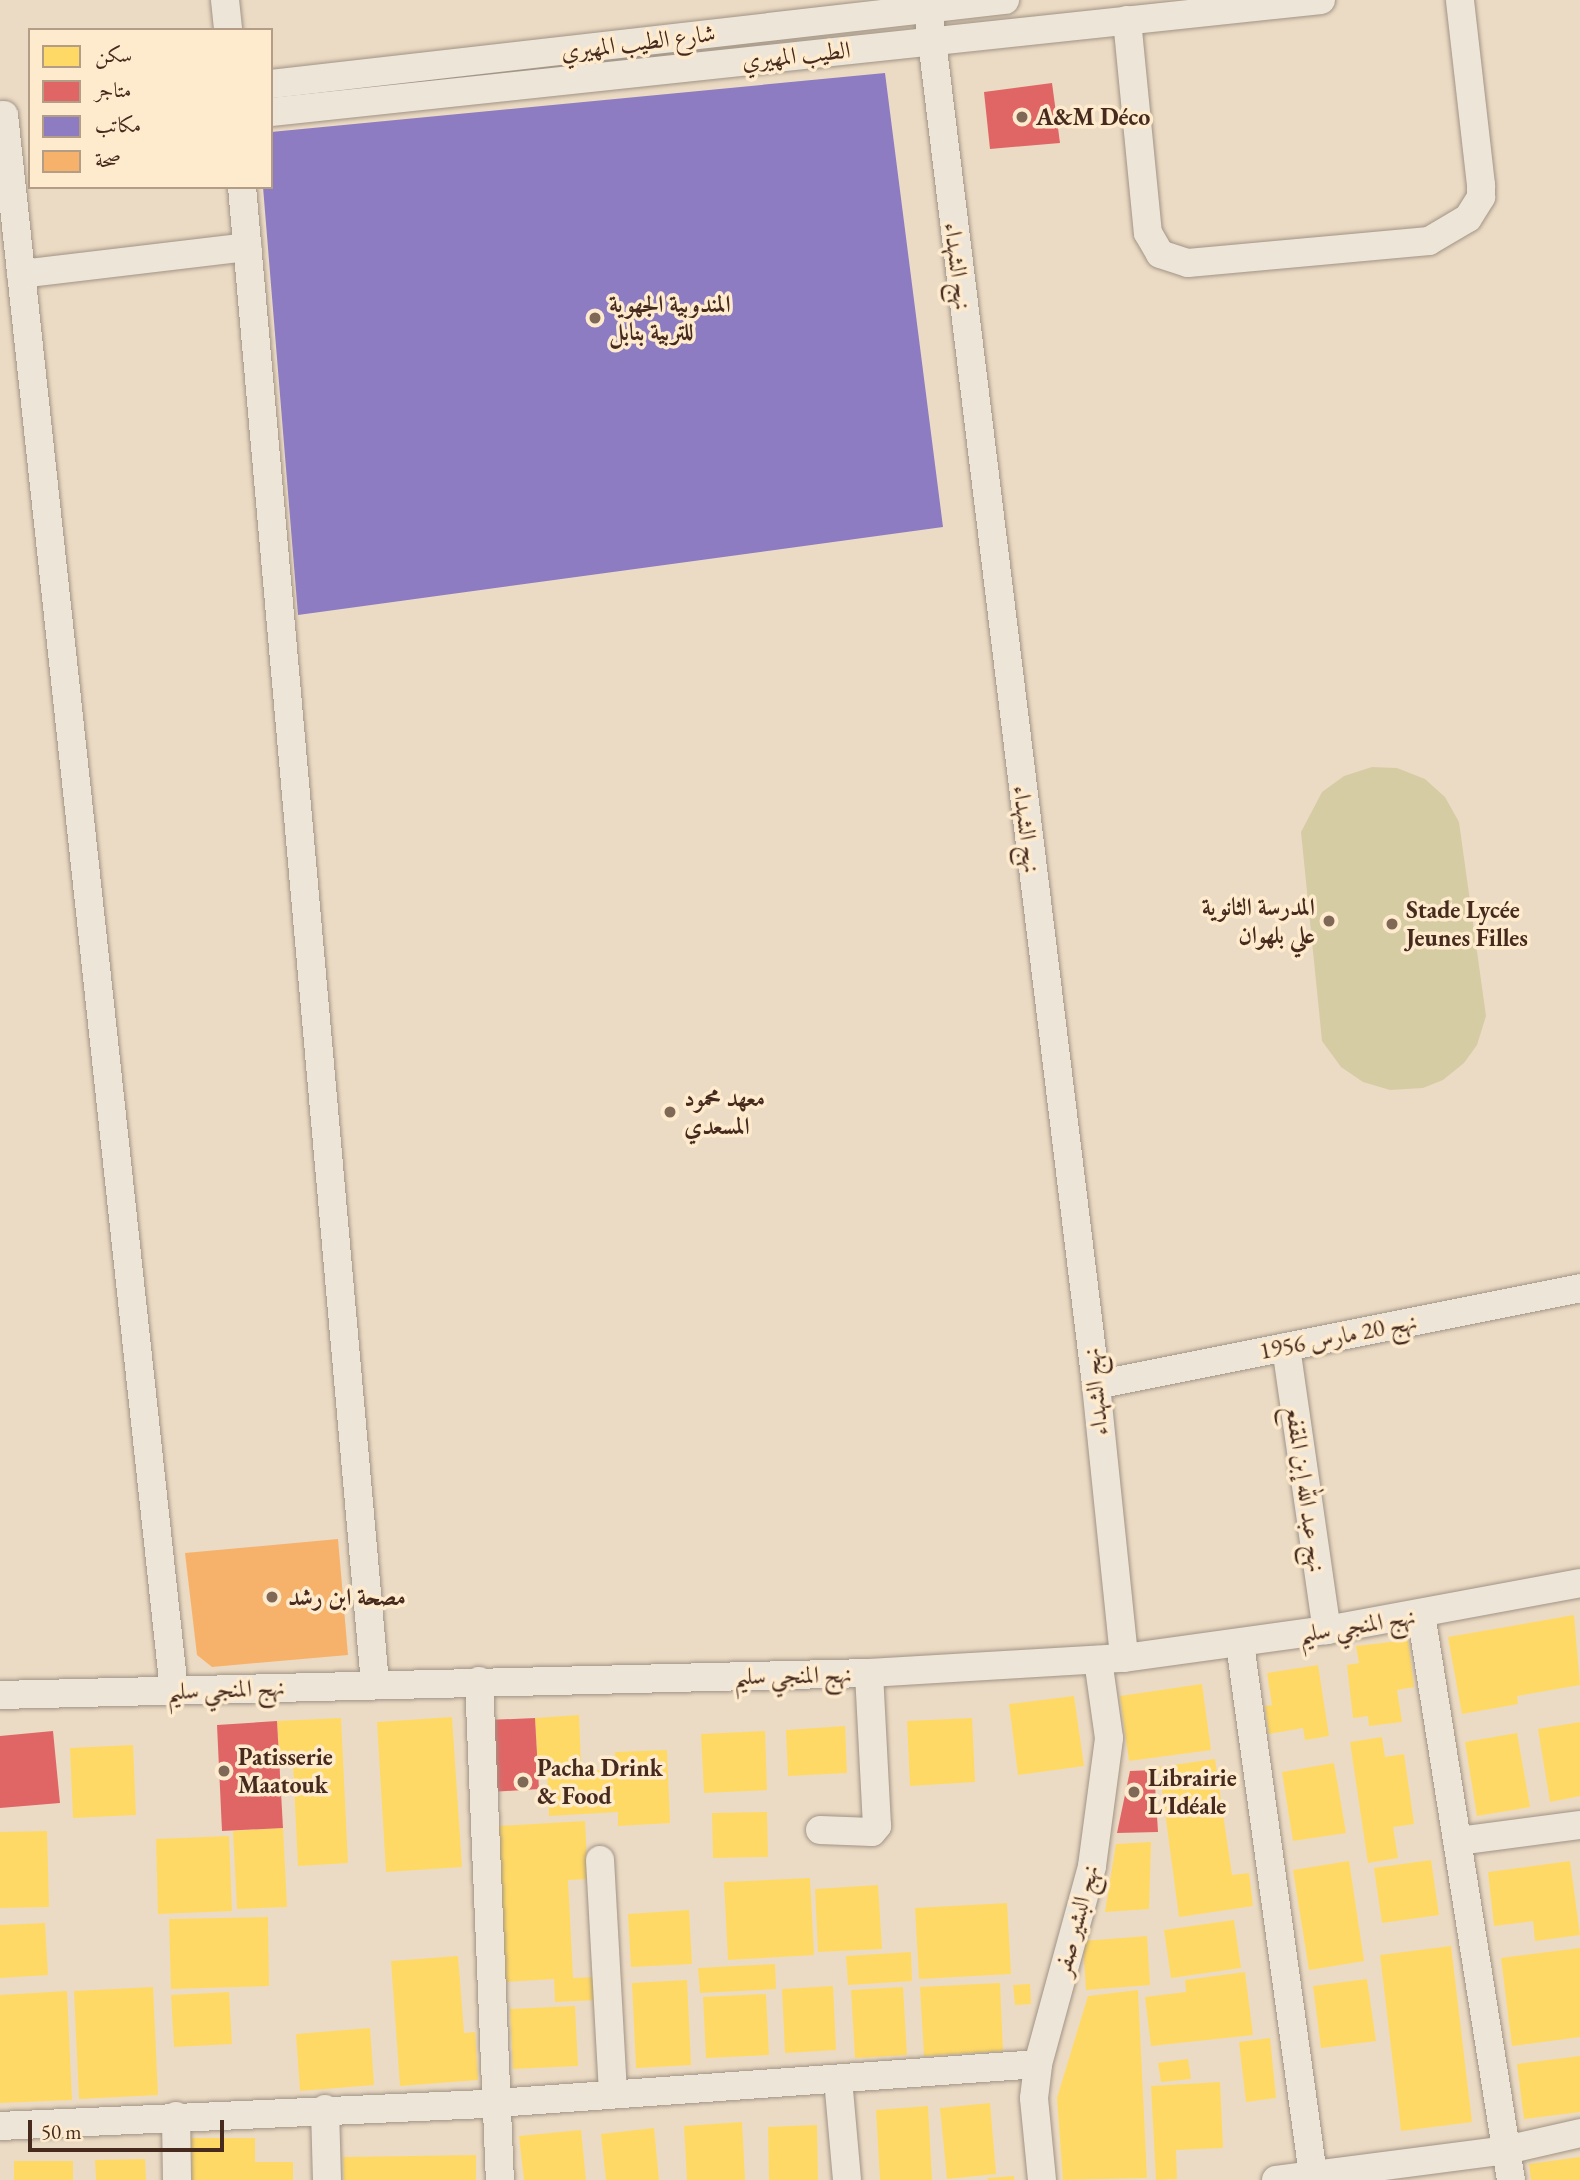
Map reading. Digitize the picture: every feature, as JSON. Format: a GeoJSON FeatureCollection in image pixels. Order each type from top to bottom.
{"type":"FeatureCollection","features":[{"type":"Feature","properties":{"kind":"street"},"geometry":{"type":"LineString","coordinates":[[225,0],[228,28]]}},
{"type":"Feature","properties":{"kind":"street","name":"شارع الطيب المهيري"},"geometry":{"type":"LineString","coordinates":[[273,84],[927,4],[1005,0]]}},
{"type":"Feature","properties":{"kind":"street","name":"الطيب المهيري"},"geometry":{"type":"LineString","coordinates":[[273,112],[1321,0]]}},
{"type":"Feature","properties":{"kind":"street"},"geometry":{"type":"LineString","coordinates":[[1127,20],[1148,233],[1160,254],[1188,263],[1429,241],[1468,218],[1481,197],[1481,185],[1461,0]]}},
{"type":"Feature","properties":{"kind":"street","name":"نهج الشهداء"},"geometry":{"type":"LineString","coordinates":[[927,4],[1096,1385],[1111,1659]]}},
{"type":"Feature","properties":{"kind":"street"},"geometry":{"type":"LineString","coordinates":[[11,114],[21,274],[174,1691]]}},
{"type":"Feature","properties":{"kind":"street"},"geometry":{"type":"LineString","coordinates":[[242,189],[375,1683]]}},
{"type":"Feature","properties":{"kind":"street"},"geometry":{"type":"LineString","coordinates":[[21,274],[247,247]]}},
{"type":"Feature","properties":{"kind":"street","name":"نهج 20 مارس 1956"},"geometry":{"type":"LineString","coordinates":[[1096,1385],[1580,1288]]}},
{"type":"Feature","properties":{"kind":"street","name":"نهج عبد الله إبن المقفع"},"geometry":{"type":"LineString","coordinates":[[1286,1347],[1327,1630]]}},
{"type":"Feature","properties":{"kind":"street","name":"نهج المنجي سليم"},"geometry":{"type":"LineString","coordinates":[[0,1695],[375,1683],[869,1673],[1111,1659],[1240,1644],[1327,1630],[1580,1583]]}},
{"type":"Feature","properties":{"kind":"street"},"geometry":{"type":"LineString","coordinates":[[1421,1614],[1511,2180]]}},
{"type":"Feature","properties":{"kind":"street"},"geometry":{"type":"LineString","coordinates":[[1240,1644],[1313,2175]]}},
{"type":"Feature","properties":{"kind":"street","name":"نهج البشير صفر"},"geometry":{"type":"LineString","coordinates":[[1042,2180],[1034,2098],[1038,2064],[1092,1866],[1109,1738],[1111,1659]]}},
{"type":"Feature","properties":{"kind":"street"},"geometry":{"type":"LineString","coordinates":[[820,1830],[872,1832],[877,1826],[869,1673]]}},
{"type":"Feature","properties":{"kind":"street"},"geometry":{"type":"LineString","coordinates":[[479,1681],[500,2180]]}},
{"type":"Feature","properties":{"kind":"street"},"geometry":{"type":"LineString","coordinates":[[1458,1841],[1580,1825]]}},
{"type":"Feature","properties":{"kind":"street"},"geometry":{"type":"LineString","coordinates":[[600,1860],[613,2093]]}},
{"type":"Feature","properties":{"kind":"street"},"geometry":{"type":"LineString","coordinates":[[0,2126],[497,2103],[1038,2064]]}},
{"type":"Feature","properties":{"kind":"street"},"geometry":{"type":"LineString","coordinates":[[838,2079],[847,2180]]}},
{"type":"Feature","properties":{"kind":"street"},"geometry":{"type":"LineString","coordinates":[[325,2109],[327,2180]]}},
{"type":"Feature","properties":{"kind":"street"},"geometry":{"type":"LineString","coordinates":[[176,2116],[177,2180]]}},
{"type":"Feature","properties":{"kind":"street"},"geometry":{"type":"LineString","coordinates":[[1276,2180],[1506,2150],[1580,2133]]}},
{"type":"Feature","properties":{"kind":"shaded area","name":"Stade Lycée Jeunes Filles"},"geometry":{"type":"Polygon","coordinates":[[[1372,767],[1397,768],[1425,779],[1445,797],[1459,822],[1486,1016],[1477,1045],[1464,1063],[1443,1080],[1423,1088],[1390,1090],[1363,1082],[1341,1067],[1322,1041],[1301,832],[1322,792],[1344,776],[1372,767]]]}},
{"type":"Feature","properties":{"kind":"building: سكن"},"geometry":{"type":"Polygon","coordinates":[[[1574,1615],[1580,1685],[1517,1696],[1518,1704],[1462,1714],[1448,1637],[1574,1615]]]}},
{"type":"Feature","properties":{"kind":"building: سكن"},"geometry":{"type":"Polygon","coordinates":[[[1408,1640],[1414,1687],[1397,1690],[1402,1722],[1369,1726],[1368,1716],[1353,1718],[1347,1665],[1359,1663],[1356,1646],[1408,1640]]]}},
{"type":"Feature","properties":{"kind":"building: سكن"},"geometry":{"type":"Polygon","coordinates":[[[1318,1665],[1329,1736],[1305,1740],[1303,1728],[1269,1734],[1265,1706],[1272,1705],[1267,1673],[1318,1665]]]}},
{"type":"Feature","properties":{"kind":"building: سكن"},"geometry":{"type":"Polygon","coordinates":[[[1202,1684],[1211,1750],[1129,1761],[1120,1696],[1202,1684]]]}},
{"type":"Feature","properties":{"kind":"building: سكن"},"geometry":{"type":"Polygon","coordinates":[[[1074,1696],[1084,1766],[1018,1775],[1009,1704],[1074,1696]]]}},
{"type":"Feature","properties":{"kind":"building: سكن"},"geometry":{"type":"Polygon","coordinates":[[[579,1715],[581,1765],[538,1767],[535,1718],[579,1715]]]}},
{"type":"Feature","properties":{"kind":"building: سكن"},"geometry":{"type":"Polygon","coordinates":[[[452,1717],[462,1867],[386,1872],[377,1722],[452,1717]]]}},
{"type":"Feature","properties":{"kind":"building: سكن"},"geometry":{"type":"Polygon","coordinates":[[[341,1718],[348,1863],[298,1866],[293,1763],[280,1764],[277,1721],[341,1718]]]}},
{"type":"Feature","properties":{"kind":"building: سكن"},"geometry":{"type":"Polygon","coordinates":[[[972,1718],[975,1782],[910,1786],[907,1721],[972,1718]]]}},
{"type":"Feature","properties":{"kind":"building: سكن"},"geometry":{"type":"Polygon","coordinates":[[[1580,1722],[1580,1796],[1550,1802],[1538,1729],[1580,1722]]]}},
{"type":"Feature","properties":{"kind":"building: سكن"},"geometry":{"type":"Polygon","coordinates":[[[845,1726],[847,1773],[788,1776],[786,1730],[845,1726]]]}},
{"type":"Feature","properties":{"kind":"building: سكن"},"geometry":{"type":"Polygon","coordinates":[[[765,1731],[767,1790],[704,1793],[701,1734],[765,1731]]]}},
{"type":"Feature","properties":{"kind":"building: سكن"},"geometry":{"type":"Polygon","coordinates":[[[1517,1733],[1530,1807],[1477,1816],[1465,1742],[1517,1733]]]}},
{"type":"Feature","properties":{"kind":"building: سكن"},"geometry":{"type":"Polygon","coordinates":[[[1382,1737],[1385,1757],[1404,1754],[1414,1824],[1393,1827],[1398,1858],[1368,1863],[1350,1742],[1382,1737]]]}},
{"type":"Feature","properties":{"kind":"building: سكن"},"geometry":{"type":"Polygon","coordinates":[[[133,1745],[136,1815],[73,1818],[70,1748],[133,1745]]]}},
{"type":"Feature","properties":{"kind":"building: سكن"},"geometry":{"type":"Polygon","coordinates":[[[667,1750],[670,1823],[618,1826],[618,1812],[549,1816],[547,1773],[616,1769],[615,1752],[667,1750]]]}},
{"type":"Feature","properties":{"kind":"building: سكن"},"geometry":{"type":"Polygon","coordinates":[[[1215,1759],[1232,1875],[1249,1873],[1253,1906],[1179,1917],[1159,1767],[1215,1759]]]}},
{"type":"Feature","properties":{"kind":"building: سكن"},"geometry":{"type":"Polygon","coordinates":[[[1334,1763],[1346,1833],[1293,1841],[1282,1772],[1334,1763]]]}},
{"type":"Feature","properties":{"kind":"building: سكن"},"geometry":{"type":"Polygon","coordinates":[[[767,1812],[768,1857],[713,1858],[712,1813],[767,1812]]]}},
{"type":"Feature","properties":{"kind":"building: سكن"},"geometry":{"type":"Polygon","coordinates":[[[585,1821],[588,1879],[568,1880],[573,1978],[595,1977],[597,2000],[555,2002],[554,1979],[505,1982],[497,1826],[585,1821]]]}},
{"type":"Feature","properties":{"kind":"building: سكن"},"geometry":{"type":"Polygon","coordinates":[[[283,1828],[287,1907],[237,1909],[233,1831],[283,1828]]]}},
{"type":"Feature","properties":{"kind":"building: سكن"},"geometry":{"type":"Polygon","coordinates":[[[47,1831],[49,1907],[0,1908],[0,1832],[47,1831]]]}},
{"type":"Feature","properties":{"kind":"building: سكن"},"geometry":{"type":"Polygon","coordinates":[[[229,1836],[232,1911],[158,1914],[156,1839],[229,1836]]]}},
{"type":"Feature","properties":{"kind":"building: سكن"},"geometry":{"type":"Polygon","coordinates":[[[1151,1842],[1149,1909],[1105,1912],[1116,1844],[1151,1842]]]}},
{"type":"Feature","properties":{"kind":"building: سكن"},"geometry":{"type":"Polygon","coordinates":[[[1431,1860],[1439,1915],[1382,1923],[1374,1868],[1431,1860]]]}},
{"type":"Feature","properties":{"kind":"building: سكن"},"geometry":{"type":"Polygon","coordinates":[[[1349,1861],[1364,1961],[1309,1970],[1293,1870],[1349,1861]]]}},
{"type":"Feature","properties":{"kind":"building: سكن"},"geometry":{"type":"Polygon","coordinates":[[[1570,1861],[1580,1935],[1535,1941],[1533,1921],[1494,1926],[1488,1872],[1570,1861]]]}},
{"type":"Feature","properties":{"kind":"building: سكن"},"geometry":{"type":"Polygon","coordinates":[[[810,1878],[814,1955],[728,1960],[724,1882],[810,1878]]]}},
{"type":"Feature","properties":{"kind":"building: سكن"},"geometry":{"type":"Polygon","coordinates":[[[878,1885],[882,1949],[818,1952],[815,1889],[878,1885]]]}},
{"type":"Feature","properties":{"kind":"building: سكن"},"geometry":{"type":"Polygon","coordinates":[[[1007,1903],[1011,1974],[919,1979],[915,1908],[1007,1903]]]}},
{"type":"Feature","properties":{"kind":"building: سكن"},"geometry":{"type":"Polygon","coordinates":[[[689,1910],[692,1964],[631,1967],[628,1914],[689,1910]]]}},
{"type":"Feature","properties":{"kind":"building: سكن"},"geometry":{"type":"Polygon","coordinates":[[[268,1917],[269,1986],[171,1989],[169,1919],[268,1917]]]}},
{"type":"Feature","properties":{"kind":"building: سكن"},"geometry":{"type":"Polygon","coordinates":[[[1234,1920],[1241,1968],[1171,1978],[1164,1930],[1234,1920]]]}},
{"type":"Feature","properties":{"kind":"building: سكن"},"geometry":{"type":"Polygon","coordinates":[[[45,1923],[48,1975],[0,1978],[0,1925],[45,1923]]]}},
{"type":"Feature","properties":{"kind":"building: سكن"},"geometry":{"type":"Polygon","coordinates":[[[1147,1936],[1150,1985],[1086,1990],[1083,1941],[1147,1936]]]}},
{"type":"Feature","properties":{"kind":"building: سكن"},"geometry":{"type":"Polygon","coordinates":[[[1451,1946],[1472,2122],[1401,2131],[1380,1955],[1451,1946]]]}},
{"type":"Feature","properties":{"kind":"building: سكن"},"geometry":{"type":"Polygon","coordinates":[[[1580,1948],[1580,2037],[1512,2046],[1501,1958],[1580,1948]]]}},
{"type":"Feature","properties":{"kind":"building: سكن"},"geometry":{"type":"Polygon","coordinates":[[[911,1952],[912,1981],[848,1985],[846,1956],[911,1952]]]}},
{"type":"Feature","properties":{"kind":"building: سكن"},"geometry":{"type":"Polygon","coordinates":[[[458,1956],[464,2033],[475,2032],[478,2080],[400,2086],[391,1961],[458,1956]]]}},
{"type":"Feature","properties":{"kind":"building: سكن"},"geometry":{"type":"Polygon","coordinates":[[[775,1964],[776,1989],[700,1993],[698,1968],[775,1964]]]}},
{"type":"Feature","properties":{"kind":"building: سكن"},"geometry":{"type":"Polygon","coordinates":[[[1245,1972],[1253,2035],[1151,2046],[1145,1997],[1186,1992],[1185,1980],[1245,1972]]]}},
{"type":"Feature","properties":{"kind":"building: سكن"},"geometry":{"type":"Polygon","coordinates":[[[1367,1979],[1376,2041],[1321,2048],[1313,1986],[1367,1979]]]}},
{"type":"Feature","properties":{"kind":"building: سكن"},"geometry":{"type":"Polygon","coordinates":[[[687,1980],[691,2065],[636,2068],[632,1983],[687,1980]]]}},
{"type":"Feature","properties":{"kind":"building: سكن"},"geometry":{"type":"Polygon","coordinates":[[[1000,1983],[1003,2051],[924,2056],[920,1987],[1000,1983]]]}},
{"type":"Feature","properties":{"kind":"building: سكن"},"geometry":{"type":"Polygon","coordinates":[[[1030,1984],[1031,2004],[1015,2005],[1013,1985],[1030,1984]]]}},
{"type":"Feature","properties":{"kind":"building: سكن"},"geometry":{"type":"Polygon","coordinates":[[[833,1986],[836,2050],[785,2053],[782,1989],[833,1986]]]}},
{"type":"Feature","properties":{"kind":"building: سكن"},"geometry":{"type":"Polygon","coordinates":[[[153,1987],[158,2095],[79,2099],[74,1991],[153,1987]]]}},
{"type":"Feature","properties":{"kind":"building: سكن"},"geometry":{"type":"Polygon","coordinates":[[[903,1987],[907,2055],[855,2058],[851,1990],[903,1987]]]}},
{"type":"Feature","properties":{"kind":"building: سكن"},"geometry":{"type":"Polygon","coordinates":[[[1138,1990],[1147,2178],[1063,2180],[1057,2098],[1088,1996],[1138,1990]]]}},
{"type":"Feature","properties":{"kind":"building: سكن"},"geometry":{"type":"Polygon","coordinates":[[[67,1991],[72,2100],[0,2103],[0,1995],[67,1991]]]}},
{"type":"Feature","properties":{"kind":"building: سكن"},"geometry":{"type":"Polygon","coordinates":[[[229,1992],[232,2044],[174,2047],[171,1995],[229,1992]]]}},
{"type":"Feature","properties":{"kind":"building: سكن"},"geometry":{"type":"Polygon","coordinates":[[[766,1994],[769,2055],[706,2058],[703,1997],[766,1994]]]}},
{"type":"Feature","properties":{"kind":"building: سكن"},"geometry":{"type":"Polygon","coordinates":[[[575,2006],[578,2066],[513,2069],[510,2009],[575,2006]]]}},
{"type":"Feature","properties":{"kind":"building: سكن"},"geometry":{"type":"Polygon","coordinates":[[[370,2028],[374,2085],[300,2091],[296,2034],[370,2028]]]}},
{"type":"Feature","properties":{"kind":"building: سكن"},"geometry":{"type":"Polygon","coordinates":[[[1270,2038],[1276,2098],[1246,2102],[1239,2042],[1270,2038]]]}},
{"type":"Feature","properties":{"kind":"building: سكن"},"geometry":{"type":"Polygon","coordinates":[[[1580,2056],[1580,2112],[1524,2119],[1517,2064],[1580,2056]]]}},
{"type":"Feature","properties":{"kind":"building: سكن"},"geometry":{"type":"Polygon","coordinates":[[[1188,2059],[1191,2079],[1161,2082],[1158,2063],[1188,2059]]]}},
{"type":"Feature","properties":{"kind":"building: سكن"},"geometry":{"type":"Polygon","coordinates":[[[1220,2082],[1223,2148],[1176,2150],[1177,2179],[1156,2180],[1151,2086],[1220,2082]]]}},
{"type":"Feature","properties":{"kind":"building: سكن"},"geometry":{"type":"Polygon","coordinates":[[[990,2103],[996,2174],[947,2179],[940,2108],[990,2103]]]}},
{"type":"Feature","properties":{"kind":"building: سكن"},"geometry":{"type":"Polygon","coordinates":[[[928,2106],[932,2180],[880,2180],[876,2110],[928,2106]]]}},
{"type":"Feature","properties":{"kind":"building: سكن"},"geometry":{"type":"Polygon","coordinates":[[[742,2122],[745,2180],[687,2180],[684,2126],[742,2122]]]}},
{"type":"Feature","properties":{"kind":"building: سكن"},"geometry":{"type":"Polygon","coordinates":[[[817,2125],[818,2180],[769,2180],[768,2127],[817,2125]]]}},
{"type":"Feature","properties":{"kind":"building: سكن"},"geometry":{"type":"Polygon","coordinates":[[[654,2128],[659,2180],[606,2180],[601,2134],[654,2128]]]}},
{"type":"Feature","properties":{"kind":"building: سكن"},"geometry":{"type":"Polygon","coordinates":[[[581,2130],[586,2180],[524,2180],[519,2136],[581,2130]]]}},
{"type":"Feature","properties":{"kind":"building: سكن"},"geometry":{"type":"Polygon","coordinates":[[[191,2138],[255,2138],[255,2162],[293,2162],[293,2180],[192,2180],[191,2138]]]}},
{"type":"Feature","properties":{"kind":"building: سكن"},"geometry":{"type":"Polygon","coordinates":[[[476,2155],[476,2180],[344,2180],[343,2157],[476,2155]]]}},
{"type":"Feature","properties":{"kind":"building: سكن"},"geometry":{"type":"Polygon","coordinates":[[[1580,2157],[1580,2180],[1531,2180],[1529,2164],[1580,2157]]]}},
{"type":"Feature","properties":{"kind":"building: سكن"},"geometry":{"type":"Polygon","coordinates":[[[145,2159],[146,2180],[96,2180],[95,2160],[145,2159]]]}},
{"type":"Feature","properties":{"kind":"building: سكن"},"geometry":{"type":"Polygon","coordinates":[[[14,2161],[73,2161],[73,2180],[14,2180],[14,2161]]]}},
{"type":"Feature","properties":{"kind":"building: سكن"},"geometry":{"type":"Polygon","coordinates":[[[1014,2176],[1014,2180],[987,2178],[1014,2176]]]}},
{"type":"Feature","properties":{"kind":"building: متاجر","name":"A&M Déco"},"geometry":{"type":"Polygon","coordinates":[[[1052,83],[1060,143],[990,149],[984,92],[1052,83]]]}},
{"type":"Feature","properties":{"kind":"building: متاجر"},"geometry":{"type":"Polygon","coordinates":[[[535,1718],[539,1789],[491,1792],[487,1720],[535,1718]]]}},
{"type":"Feature","properties":{"kind":"building: متاجر"},"geometry":{"type":"Polygon","coordinates":[[[277,1721],[283,1828],[222,1831],[217,1725],[277,1721]]]}},
{"type":"Feature","properties":{"kind":"building: متاجر"},"geometry":{"type":"Polygon","coordinates":[[[53,1731],[60,1803],[0,1808],[0,1736],[53,1731]]]}},
{"type":"Feature","properties":{"kind":"building: متاجر"},"geometry":{"type":"Polygon","coordinates":[[[1154,1770],[1158,1832],[1117,1833],[1130,1771],[1154,1770]]]}},
{"type":"Feature","properties":{"kind":"building: مكاتب","name":"المندوبية الجهوية للتربية بنابل"},"geometry":{"type":"Polygon","coordinates":[[[885,73],[943,527],[298,615],[263,189],[273,189],[273,132],[885,73]]]}},
{"type":"Feature","properties":{"kind":"building: صحة","name":"مصحة ابن رشد"},"geometry":{"type":"Polygon","coordinates":[[[338,1539],[348,1655],[212,1667],[197,1655],[185,1553],[338,1539]]]}},
{"type":"Feature","properties":{"kind":"place","name":"A&M Déco"},"geometry":{"type":"Point","coordinates":[1022,117]}},
{"type":"Feature","properties":{"kind":"place","name":"المندوبية الجهوية للتربية بنابل"},"geometry":{"type":"Point","coordinates":[595,318]}},
{"type":"Feature","properties":{"kind":"place","name":"المدرسة الثانوية علي بلهوان"},"geometry":{"type":"Point","coordinates":[1329,921]}},
{"type":"Feature","properties":{"kind":"place","name":"Stade Lycée Jeunes Filles"},"geometry":{"type":"Point","coordinates":[1392,924]}},
{"type":"Feature","properties":{"kind":"place","name":"معهد محمود المسعدي"},"geometry":{"type":"Point","coordinates":[670,1112]}},
{"type":"Feature","properties":{"kind":"place","name":"مصحة ابن رشد"},"geometry":{"type":"Point","coordinates":[272,1597]}},
{"type":"Feature","properties":{"kind":"place","name":"Patisserie Maatouk"},"geometry":{"type":"Point","coordinates":[224,1771]}},
{"type":"Feature","properties":{"kind":"place","name":"Pacha Drink & Food"},"geometry":{"type":"Point","coordinates":[523,1782]}},
{"type":"Feature","properties":{"kind":"place","name":"Librairie L'Idéale"},"geometry":{"type":"Point","coordinates":[1134,1792]}}]}
